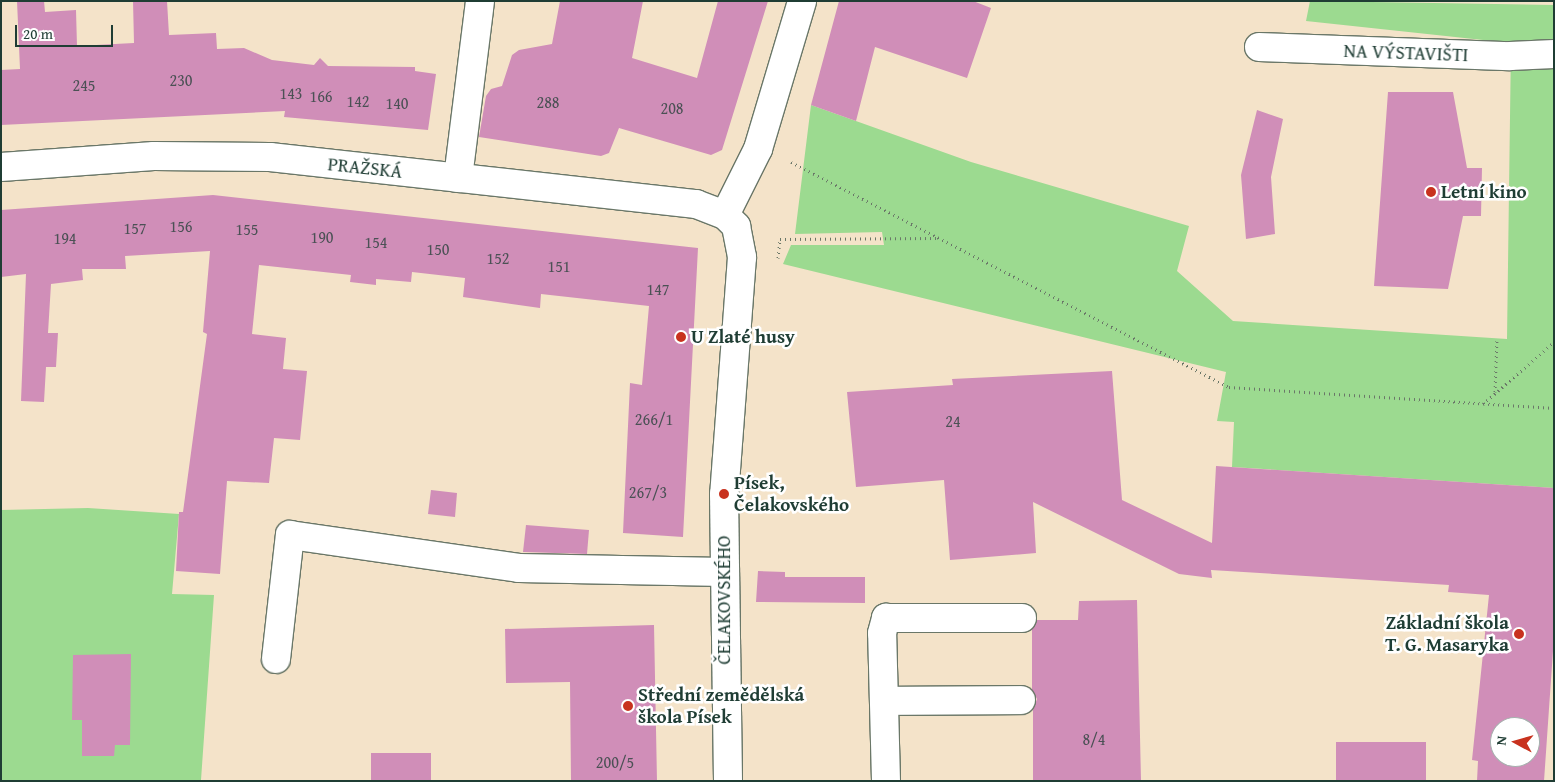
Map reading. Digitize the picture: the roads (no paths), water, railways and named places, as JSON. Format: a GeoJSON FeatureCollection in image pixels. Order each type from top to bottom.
{"type":"FeatureCollection","features":[{"type":"Feature","properties":{"kind":"main road"},"geometry":{"type":"LineString","coordinates":[[458,178],[480,1]]}},
{"type":"Feature","properties":{"kind":"main road"},"geometry":{"type":"LineString","coordinates":[[724,215],[758,149],[802,1]]}},
{"type":"Feature","properties":{"kind":"main road","name":"NA VÝSTAVIŠTI"},"geometry":{"type":"LineString","coordinates":[[1259,47],[1510,56],[1554,54]]}},
{"type":"Feature","properties":{"kind":"main road","name":"PRAŽSKÁ"},"geometry":{"type":"LineString","coordinates":[[1,166],[154,156],[270,157],[696,204],[724,215]]}},
{"type":"Feature","properties":{"kind":"main road","name":"ČELAKOVSKÉHO"},"geometry":{"type":"LineString","coordinates":[[724,215],[736,226],[742,256],[724,485],[728,781]]}},
{"type":"Feature","properties":{"kind":"main road"},"geometry":{"type":"LineString","coordinates":[[276,659],[290,535],[519,568],[724,572]]}},
{"type":"Feature","properties":{"kind":"main road"},"geometry":{"type":"LineString","coordinates":[[886,781],[884,701],[886,618],[1022,618]]}},
{"type":"Feature","properties":{"kind":"main road"},"geometry":{"type":"LineString","coordinates":[[884,701],[1022,700]]}},
{"type":"Feature","properties":{"kind":"place","name":"Letní kino"},"geometry":{"type":"Point","coordinates":[1431,192]}},
{"type":"Feature","properties":{"kind":"place","name":"U Zlaté husy"},"geometry":{"type":"Point","coordinates":[681,337]}},
{"type":"Feature","properties":{"kind":"place","name":"Písek, Čelakovského"},"geometry":{"type":"Point","coordinates":[724,494]}},
{"type":"Feature","properties":{"kind":"place","name":"Základní škola T. G. Masaryka"},"geometry":{"type":"Point","coordinates":[1519,634]}},
{"type":"Feature","properties":{"kind":"place","name":"Střední zemědělská škola Písek"},"geometry":{"type":"Point","coordinates":[628,706]}}]}
